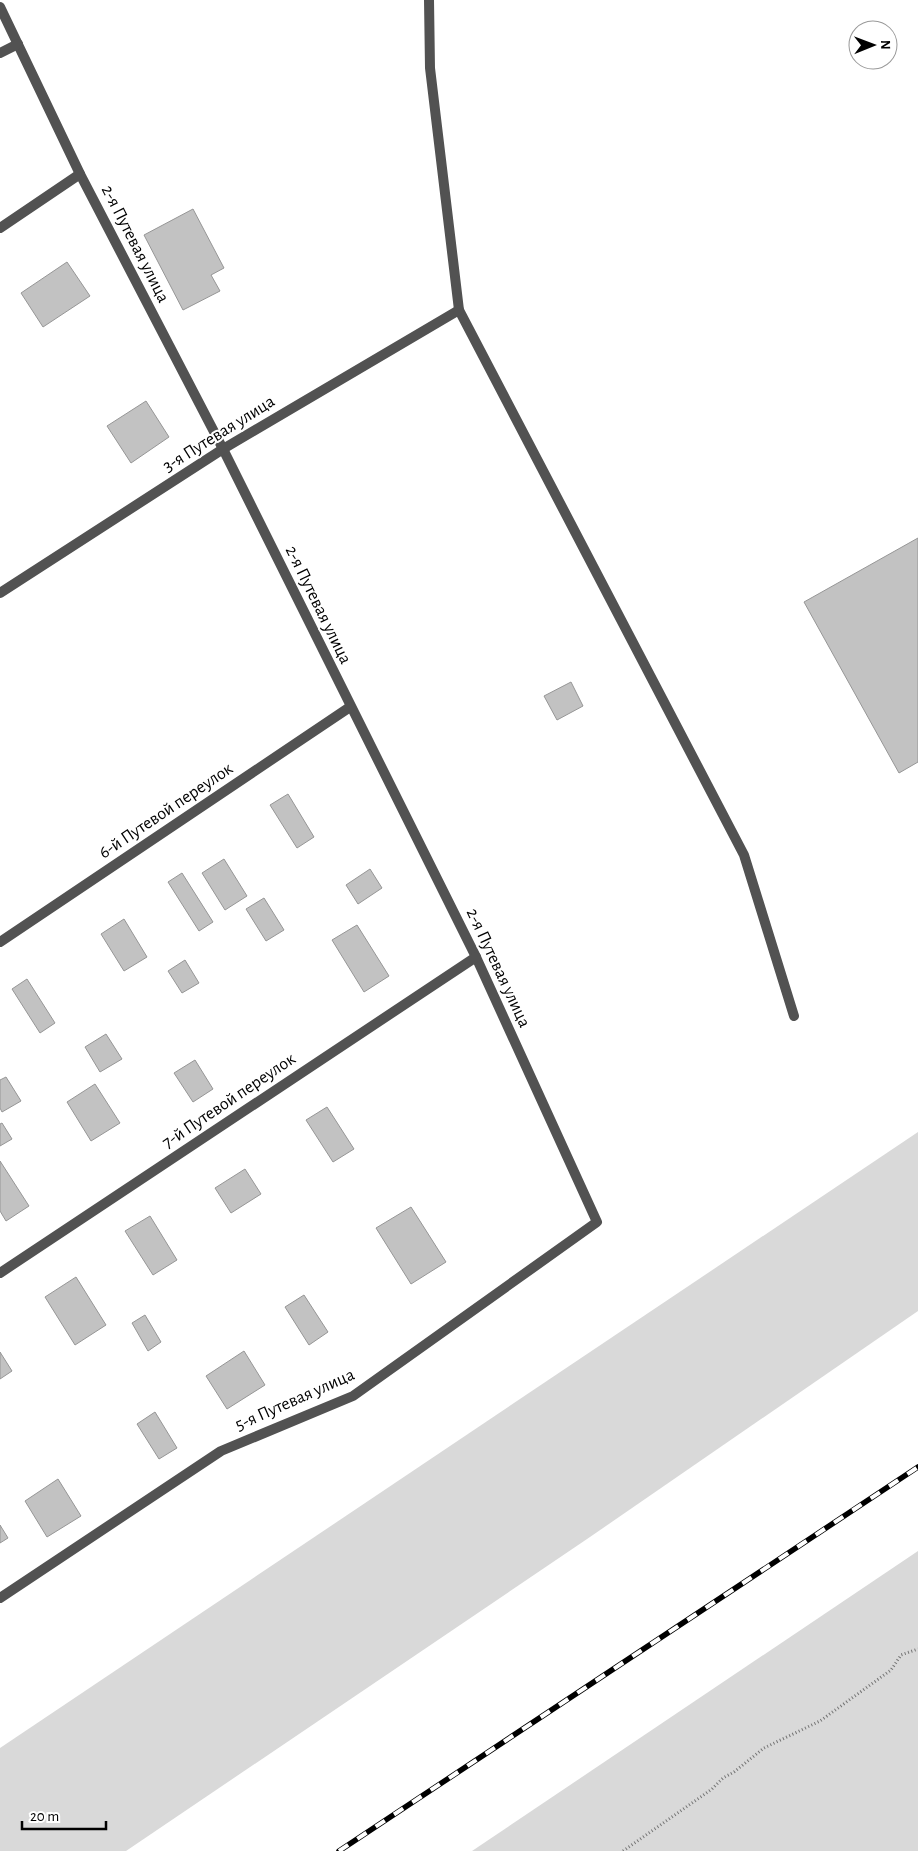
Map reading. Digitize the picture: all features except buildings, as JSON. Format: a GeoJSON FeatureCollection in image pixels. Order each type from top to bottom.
{"type":"FeatureCollection","features":[{"type":"Feature","properties":{"kind":"street"},"geometry":{"type":"LineString","coordinates":[[429,0],[430,68],[459,310],[744,854],[794,1016]]}},
{"type":"Feature","properties":{"kind":"street","name":"2-я Путевая улица"},"geometry":{"type":"LineString","coordinates":[[0,7],[80,174],[223,449],[350,708],[476,957],[597,1222]]}},
{"type":"Feature","properties":{"kind":"street"},"geometry":{"type":"LineString","coordinates":[[0,53],[18,44]]}},
{"type":"Feature","properties":{"kind":"street"},"geometry":{"type":"LineString","coordinates":[[0,228],[80,174]]}},
{"type":"Feature","properties":{"kind":"street","name":"3-я Путевая улица"},"geometry":{"type":"LineString","coordinates":[[0,594],[223,449],[459,310]]}},
{"type":"Feature","properties":{"kind":"street","name":"6-й Путевой переулок"},"geometry":{"type":"LineString","coordinates":[[0,942],[350,708]]}},
{"type":"Feature","properties":{"kind":"street","name":"7-й Путевой переулок"},"geometry":{"type":"LineString","coordinates":[[0,1273],[476,957]]}},
{"type":"Feature","properties":{"kind":"street","name":"5-я Путевая улица"},"geometry":{"type":"LineString","coordinates":[[0,1598],[221,1451],[353,1396],[597,1222]]}},
{"type":"Feature","properties":{"kind":"path"},"geometry":{"type":"LineString","coordinates":[[623,1851],[712,1789],[723,1778],[734,1772],[764,1748],[820,1721],[891,1670],[901,1655],[918,1648]]}},
{"type":"Feature","properties":{"kind":"shaded area"},"geometry":{"type":"Polygon","coordinates":[[[918,1132],[918,1311],[590,1537],[126,1851],[0,1851],[0,1748],[918,1132]]]}},
{"type":"Feature","properties":{"kind":"shaded area"},"geometry":{"type":"Polygon","coordinates":[[[918,1551],[918,1851],[472,1851],[918,1551]]]}},
{"type":"Feature","properties":{"kind":"railway"},"geometry":{"type":"LineString","coordinates":[[339,1851],[918,1467]]}}]}
